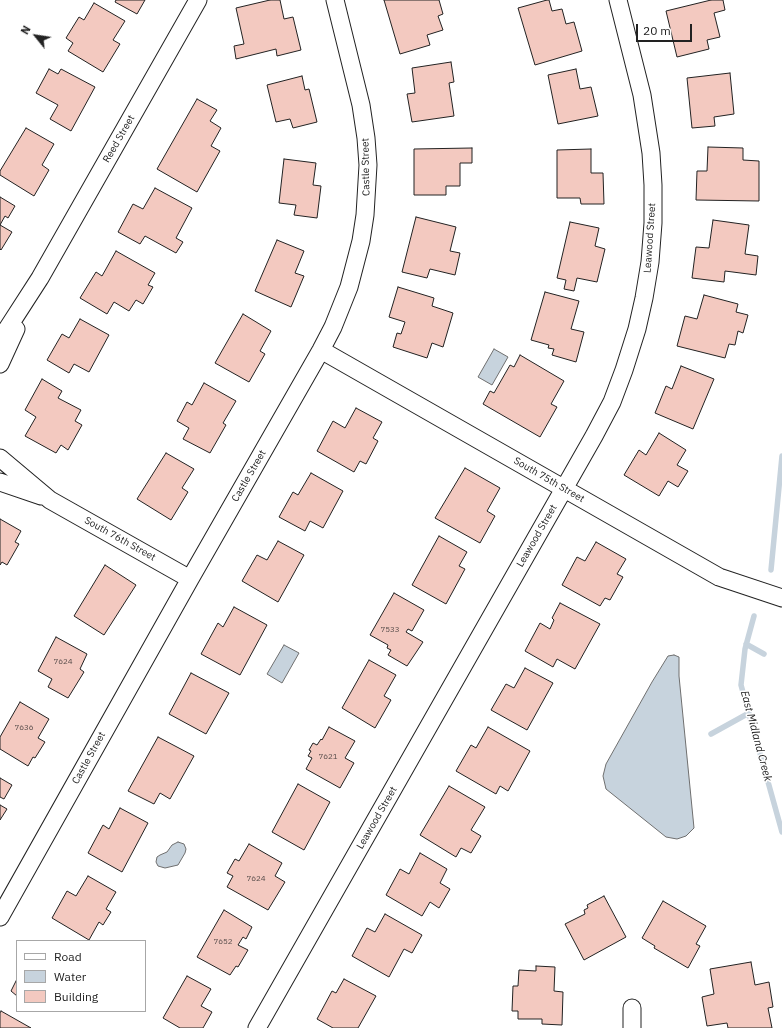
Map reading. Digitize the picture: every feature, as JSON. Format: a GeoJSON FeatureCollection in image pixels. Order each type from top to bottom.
{"type":"FeatureCollection","features":[{"type":"Feature","properties":{"kind":"street","name":"Reed Street"},"geometry":{"type":"LineString","coordinates":[[0,340],[40,278],[198,0]]}},
{"type":"Feature","properties":{"kind":"street","name":"Castle Street"},"geometry":{"type":"LineString","coordinates":[[0,917],[190,578],[321,350],[342,306],[355,268],[361,241],[367,194],[368,165],[361,106],[335,0]]}},
{"type":"Feature","properties":{"kind":"street","name":"Leawood Street"},"geometry":{"type":"LineString","coordinates":[[257,1028],[594,436],[612,402],[617,389],[637,329],[644,298],[650,262],[653,223],[651,153],[642,95],[618,0]]}},
{"type":"Feature","properties":{"kind":"street","name":"Reed Street"},"geometry":{"type":"LineString","coordinates":[[0,364],[40,278]]}},
{"type":"Feature","properties":{"kind":"street","name":"South 75th Street"},"geometry":{"type":"LineString","coordinates":[[321,350],[719,576],[782,598]]}},
{"type":"Feature","properties":{"kind":"street","name":"South 76th Street"},"geometry":{"type":"LineString","coordinates":[[0,458],[50,500]]}},
{"type":"Feature","properties":{"kind":"street","name":"South 76th Street"},"geometry":{"type":"LineString","coordinates":[[0,482],[50,500],[190,578]]}},
{"type":"Feature","properties":{"kind":"street"},"geometry":{"type":"LineString","coordinates":[[632,1008],[632,1028]]}},
{"type":"Feature","properties":{"kind":"water"},"geometry":{"type":"Polygon","coordinates":[[[494,349],[508,357],[492,385],[478,377],[494,349]]]}},
{"type":"Feature","properties":{"kind":"water"},"geometry":{"type":"Polygon","coordinates":[[[284,645],[299,653],[282,683],[267,674],[284,645]]]}},
{"type":"Feature","properties":{"kind":"water"},"geometry":{"type":"Polygon","coordinates":[[[674,655],[679,657],[679,676],[694,828],[686,836],[677,839],[666,837],[606,789],[603,776],[606,764],[652,682],[668,656],[674,655]]]}},
{"type":"Feature","properties":{"kind":"water"},"geometry":{"type":"Polygon","coordinates":[[[178,842],[184,844],[186,849],[178,865],[165,868],[158,866],[156,862],[157,857],[167,852],[172,845],[178,842]]]}},
{"type":"Feature","properties":{"kind":"building"},"geometry":{"type":"Polygon","coordinates":[[[116,0],[145,0],[137,14],[115,2],[116,0]]]}},
{"type":"Feature","properties":{"kind":"building"},"geometry":{"type":"Polygon","coordinates":[[[270,0],[280,0],[284,19],[293,17],[301,50],[277,56],[276,49],[236,59],[234,46],[244,44],[236,8],[270,0]]]}},
{"type":"Feature","properties":{"kind":"building"},"geometry":{"type":"Polygon","coordinates":[[[384,0],[439,0],[443,14],[438,16],[443,30],[427,35],[430,45],[400,54],[384,0]]]}},
{"type":"Feature","properties":{"kind":"building"},"geometry":{"type":"Polygon","coordinates":[[[549,0],[552,11],[562,9],[566,24],[574,22],[582,51],[535,65],[518,8],[549,0]]]}},
{"type":"Feature","properties":{"kind":"building"},"geometry":{"type":"Polygon","coordinates":[[[711,0],[723,0],[725,10],[714,13],[720,37],[707,40],[709,49],[677,57],[666,11],[711,0]]]}},
{"type":"Feature","properties":{"kind":"building"},"geometry":{"type":"Polygon","coordinates":[[[94,3],[125,21],[113,40],[120,44],[103,72],[68,51],[73,43],[66,38],[79,17],[84,20],[94,3]]]}},
{"type":"Feature","properties":{"kind":"building"},"geometry":{"type":"Polygon","coordinates":[[[451,62],[454,82],[449,83],[454,116],[412,122],[407,94],[415,93],[412,68],[451,62]]]}},
{"type":"Feature","properties":{"kind":"building"},"geometry":{"type":"Polygon","coordinates":[[[49,69],[58,74],[61,69],[95,87],[71,131],[50,119],[58,105],[36,93],[49,69]]]}},
{"type":"Feature","properties":{"kind":"building"},"geometry":{"type":"Polygon","coordinates":[[[576,69],[580,89],[591,87],[598,116],[558,124],[548,75],[576,69]]]}},
{"type":"Feature","properties":{"kind":"building"},"geometry":{"type":"Polygon","coordinates":[[[730,73],[734,114],[714,117],[715,126],[692,128],[687,78],[730,73]]]}},
{"type":"Feature","properties":{"kind":"building"},"geometry":{"type":"Polygon","coordinates":[[[302,76],[305,90],[309,89],[317,122],[293,128],[290,119],[276,122],[267,85],[302,76]]]}},
{"type":"Feature","properties":{"kind":"building"},"geometry":{"type":"Polygon","coordinates":[[[197,99],[217,110],[210,121],[221,128],[211,146],[220,151],[197,192],[157,169],[197,99]]]}},
{"type":"Feature","properties":{"kind":"building"},"geometry":{"type":"Polygon","coordinates":[[[26,128],[54,144],[42,165],[49,170],[34,196],[0,175],[0,171],[26,128]]]}},
{"type":"Feature","properties":{"kind":"building"},"geometry":{"type":"Polygon","coordinates":[[[708,147],[743,148],[743,160],[759,161],[759,201],[696,200],[697,171],[707,171],[708,147]]]}},
{"type":"Feature","properties":{"kind":"building"},"geometry":{"type":"Polygon","coordinates":[[[472,148],[472,163],[460,163],[460,186],[446,186],[446,195],[414,195],[414,149],[472,148]]]}},
{"type":"Feature","properties":{"kind":"building"},"geometry":{"type":"Polygon","coordinates":[[[591,149],[591,173],[603,173],[604,204],[581,204],[580,198],[557,198],[557,150],[591,149]]]}},
{"type":"Feature","properties":{"kind":"building"},"geometry":{"type":"Polygon","coordinates":[[[284,159],[316,163],[313,185],[321,186],[317,218],[294,215],[296,205],[279,203],[284,159]]]}},
{"type":"Feature","properties":{"kind":"building"},"geometry":{"type":"Polygon","coordinates":[[[155,188],[192,208],[176,238],[183,242],[176,253],[145,236],[140,244],[118,232],[133,204],[143,209],[155,188]]]}},
{"type":"Feature","properties":{"kind":"building"},"geometry":{"type":"Polygon","coordinates":[[[0,197],[15,206],[8,218],[5,216],[0,225],[0,197]]]}},
{"type":"Feature","properties":{"kind":"building"},"geometry":{"type":"Polygon","coordinates":[[[416,217],[456,227],[450,251],[460,253],[455,275],[430,269],[427,278],[402,272],[416,217]]]}},
{"type":"Feature","properties":{"kind":"building"},"geometry":{"type":"Polygon","coordinates":[[[713,220],[749,225],[745,254],[758,256],[756,275],[725,271],[724,282],[692,278],[696,247],[709,248],[713,220]]]}},
{"type":"Feature","properties":{"kind":"building"},"geometry":{"type":"Polygon","coordinates":[[[570,222],[599,228],[595,246],[605,249],[597,282],[577,278],[574,291],[564,289],[566,280],[557,278],[570,222]]]}},
{"type":"Feature","properties":{"kind":"building"},"geometry":{"type":"Polygon","coordinates":[[[0,225],[12,232],[1,250],[0,249],[0,225]]]}},
{"type":"Feature","properties":{"kind":"building"},"geometry":{"type":"Polygon","coordinates":[[[277,240],[304,251],[295,273],[304,276],[291,307],[255,291],[277,240]]]}},
{"type":"Feature","properties":{"kind":"building"},"geometry":{"type":"Polygon","coordinates":[[[116,251],[155,273],[148,285],[153,287],[143,304],[136,300],[129,311],[114,302],[107,314],[80,298],[96,272],[102,276],[116,251]]]}},
{"type":"Feature","properties":{"kind":"building"},"geometry":{"type":"Polygon","coordinates":[[[398,287],[434,298],[432,306],[453,313],[443,347],[432,343],[427,358],[393,347],[397,333],[401,334],[405,322],[389,317],[398,287]]]}},
{"type":"Feature","properties":{"kind":"building"},"geometry":{"type":"Polygon","coordinates":[[[545,292],[579,301],[571,329],[584,332],[576,362],[552,355],[554,349],[548,348],[549,345],[531,340],[545,292]]]}},
{"type":"Feature","properties":{"kind":"building"},"geometry":{"type":"Polygon","coordinates":[[[704,295],[738,304],[736,312],[748,315],[743,333],[738,331],[735,345],[729,344],[725,358],[677,346],[685,316],[697,319],[704,295]]]}},
{"type":"Feature","properties":{"kind":"building"},"geometry":{"type":"Polygon","coordinates":[[[243,314],[271,331],[260,351],[265,354],[249,382],[215,363],[243,314]]]}},
{"type":"Feature","properties":{"kind":"building"},"geometry":{"type":"Polygon","coordinates":[[[80,319],[109,335],[89,372],[74,364],[69,373],[47,360],[62,334],[69,338],[80,319]]]}},
{"type":"Feature","properties":{"kind":"building"},"geometry":{"type":"Polygon","coordinates":[[[520,355],[564,381],[551,404],[557,407],[540,437],[483,404],[490,391],[494,393],[510,365],[514,367],[520,355]]]}},
{"type":"Feature","properties":{"kind":"building"},"geometry":{"type":"Polygon","coordinates":[[[681,366],[714,379],[693,429],[655,413],[666,386],[672,389],[681,366]]]}},
{"type":"Feature","properties":{"kind":"building"},"geometry":{"type":"Polygon","coordinates":[[[42,379],[62,391],[58,398],[81,410],[75,421],[82,425],[68,450],[61,445],[56,453],[25,436],[36,417],[25,410],[42,379]]]}},
{"type":"Feature","properties":{"kind":"building"},"geometry":{"type":"Polygon","coordinates":[[[204,383],[236,401],[223,423],[226,425],[210,453],[183,439],[189,428],[177,421],[187,402],[192,405],[204,383]]]}},
{"type":"Feature","properties":{"kind":"building"},"geometry":{"type":"Polygon","coordinates":[[[356,408],[382,422],[373,438],[378,441],[366,464],[360,461],[354,472],[317,451],[333,421],[345,428],[356,408]]]}},
{"type":"Feature","properties":{"kind":"building"},"geometry":{"type":"Polygon","coordinates":[[[659,433],[686,450],[677,465],[688,471],[678,487],[668,481],[659,496],[624,475],[639,450],[646,455],[659,433]]]}},
{"type":"Feature","properties":{"kind":"building"},"geometry":{"type":"Polygon","coordinates":[[[166,453],[194,469],[182,488],[188,492],[171,520],[137,499],[166,453]]]}},
{"type":"Feature","properties":{"kind":"building"},"geometry":{"type":"Polygon","coordinates":[[[465,468],[500,488],[487,511],[495,516],[480,543],[435,518],[465,468]]]}},
{"type":"Feature","properties":{"kind":"building"},"geometry":{"type":"Polygon","coordinates":[[[311,473],[343,491],[323,528],[310,521],[305,531],[279,517],[293,492],[298,495],[311,473]]]}},
{"type":"Feature","properties":{"kind":"building"},"geometry":{"type":"Polygon","coordinates":[[[0,519],[21,531],[15,542],[19,544],[7,565],[2,562],[0,565],[0,519]]]}},
{"type":"Feature","properties":{"kind":"building"},"geometry":{"type":"Polygon","coordinates":[[[439,536],[467,552],[459,566],[465,569],[446,604],[412,585],[439,536]]]}},
{"type":"Feature","properties":{"kind":"building"},"geometry":{"type":"Polygon","coordinates":[[[278,541],[304,555],[278,602],[242,581],[257,555],[267,560],[278,541]]]}},
{"type":"Feature","properties":{"kind":"building"},"geometry":{"type":"Polygon","coordinates":[[[596,542],[626,559],[617,574],[623,577],[610,600],[605,598],[600,606],[562,585],[577,557],[585,561],[596,542]]]}},
{"type":"Feature","properties":{"kind":"building"},"geometry":{"type":"Polygon","coordinates":[[[105,565],[136,585],[104,635],[74,616],[105,565]]]}},
{"type":"Feature","properties":{"kind":"building"},"geometry":{"type":"Polygon","coordinates":[[[394,593],[424,610],[412,631],[408,629],[406,632],[423,642],[407,666],[388,655],[391,650],[387,648],[388,645],[370,635],[394,593]]]}},
{"type":"Feature","properties":{"kind":"building"},"geometry":{"type":"Polygon","coordinates":[[[560,603],[600,624],[575,669],[557,659],[553,667],[525,651],[540,623],[550,629],[554,620],[552,618],[560,603]]]}},
{"type":"Feature","properties":{"kind":"building"},"geometry":{"type":"Polygon","coordinates":[[[234,607],[267,625],[240,675],[201,654],[218,623],[223,627],[234,607]]]}},
{"type":"Feature","properties":{"kind":"building"},"geometry":{"type":"Polygon","coordinates":[[[56,637],[87,654],[80,669],[84,672],[68,698],[48,687],[52,679],[38,671],[56,637]]]}},
{"type":"Feature","properties":{"kind":"building"},"geometry":{"type":"Polygon","coordinates":[[[369,660],[396,675],[384,696],[391,700],[375,728],[342,708],[369,660]]]}},
{"type":"Feature","properties":{"kind":"building"},"geometry":{"type":"Polygon","coordinates":[[[525,668],[553,683],[527,730],[491,710],[506,684],[514,688],[525,668]]]}},
{"type":"Feature","properties":{"kind":"building"},"geometry":{"type":"Polygon","coordinates":[[[191,673],[229,693],[206,734],[169,714],[191,673]]]}},
{"type":"Feature","properties":{"kind":"building"},"geometry":{"type":"Polygon","coordinates":[[[20,702],[49,719],[38,738],[45,742],[28,766],[0,749],[0,737],[20,702]]]}},
{"type":"Feature","properties":{"kind":"building"},"geometry":{"type":"Polygon","coordinates":[[[329,727],[355,741],[345,758],[354,763],[340,788],[306,769],[312,758],[308,756],[311,751],[309,750],[313,743],[317,745],[321,739],[322,740],[329,727]]]}},
{"type":"Feature","properties":{"kind":"building"},"geometry":{"type":"Polygon","coordinates":[[[488,727],[530,751],[508,791],[500,786],[496,794],[456,771],[471,745],[476,748],[488,727]]]}},
{"type":"Feature","properties":{"kind":"building"},"geometry":{"type":"Polygon","coordinates":[[[158,737],[194,756],[170,799],[160,793],[154,804],[128,791],[158,737]]]}},
{"type":"Feature","properties":{"kind":"building"},"geometry":{"type":"Polygon","coordinates":[[[0,778],[12,785],[4,799],[0,797],[0,778]]]}},
{"type":"Feature","properties":{"kind":"building"},"geometry":{"type":"Polygon","coordinates":[[[298,784],[330,802],[304,850],[272,832],[298,784]]]}},
{"type":"Feature","properties":{"kind":"building"},"geometry":{"type":"Polygon","coordinates":[[[449,786],[485,807],[471,830],[481,836],[471,853],[461,848],[456,857],[420,835],[449,786]]]}},
{"type":"Feature","properties":{"kind":"building"},"geometry":{"type":"Polygon","coordinates":[[[0,805],[7,809],[0,820],[0,805]]]}},
{"type":"Feature","properties":{"kind":"building"},"geometry":{"type":"Polygon","coordinates":[[[120,808],[148,823],[122,872],[88,853],[103,825],[109,829],[120,808]]]}},
{"type":"Feature","properties":{"kind":"building"},"geometry":{"type":"Polygon","coordinates":[[[249,844],[282,863],[275,876],[285,882],[268,910],[227,887],[233,876],[227,873],[235,859],[239,861],[249,844]]]}},
{"type":"Feature","properties":{"kind":"building"},"geometry":{"type":"Polygon","coordinates":[[[420,853],[447,869],[440,883],[450,889],[439,908],[430,902],[422,916],[386,895],[400,869],[409,874],[420,853]]]}},
{"type":"Feature","properties":{"kind":"building"},"geometry":{"type":"Polygon","coordinates":[[[88,876],[116,892],[106,909],[111,912],[103,925],[99,922],[89,940],[52,918],[67,891],[76,896],[88,876]]]}},
{"type":"Feature","properties":{"kind":"building"},"geometry":{"type":"Polygon","coordinates":[[[604,896],[626,937],[584,960],[565,924],[585,914],[584,910],[588,908],[587,905],[604,896]]]}},
{"type":"Feature","properties":{"kind":"building"},"geometry":{"type":"Polygon","coordinates":[[[663,901],[706,926],[696,944],[700,946],[688,968],[654,948],[655,946],[642,938],[663,901]]]}},
{"type":"Feature","properties":{"kind":"building"},"geometry":{"type":"Polygon","coordinates":[[[224,910],[252,927],[246,939],[243,937],[238,945],[248,950],[238,967],[236,966],[230,975],[197,957],[224,910]]]}},
{"type":"Feature","properties":{"kind":"building"},"geometry":{"type":"Polygon","coordinates":[[[385,914],[422,935],[412,953],[404,949],[389,977],[352,956],[367,928],[375,932],[385,914]]]}},
{"type":"Feature","properties":{"kind":"building"},"geometry":{"type":"Polygon","coordinates":[[[751,962],[755,985],[769,982],[773,1007],[768,1008],[772,1028],[728,1028],[727,1023],[707,1026],[702,997],[714,994],[710,969],[751,962]]]}},
{"type":"Feature","properties":{"kind":"building"},"geometry":{"type":"Polygon","coordinates":[[[536,966],[555,967],[554,991],[563,992],[562,1025],[542,1024],[542,1019],[518,1019],[518,1011],[512,1011],[513,986],[518,986],[519,970],[536,971],[536,966]]]}},
{"type":"Feature","properties":{"kind":"building"},"geometry":{"type":"Polygon","coordinates":[[[187,976],[211,989],[201,1006],[212,1012],[203,1028],[180,1028],[163,1018],[187,976]]]}},
{"type":"Feature","properties":{"kind":"building"},"geometry":{"type":"Polygon","coordinates":[[[344,979],[376,996],[358,1028],[333,1028],[317,1019],[332,991],[336,993],[344,979]]]}},
{"type":"Feature","properties":{"kind":"building"},"geometry":{"type":"Polygon","coordinates":[[[16,981],[16,995],[11,991],[16,981]]]}},
{"type":"Feature","properties":{"kind":"building"},"geometry":{"type":"Polygon","coordinates":[[[1,1011],[31,1028],[0,1028],[1,1011]]]}},
{"type":"Feature","properties":{"kind":"waterway","name":"East Midland Creek"},"geometry":{"type":"LineString","coordinates":[[771,570],[782,456]]}},
{"type":"Feature","properties":{"kind":"waterway","name":"East Midland Creek"},"geometry":{"type":"LineString","coordinates":[[754,616],[745,649],[741,685],[782,832]]}},
{"type":"Feature","properties":{"kind":"waterway"},"geometry":{"type":"LineString","coordinates":[[746,644],[764,654]]}},
{"type":"Feature","properties":{"kind":"waterway"},"geometry":{"type":"LineString","coordinates":[[711,734],[749,713]]}}]}
